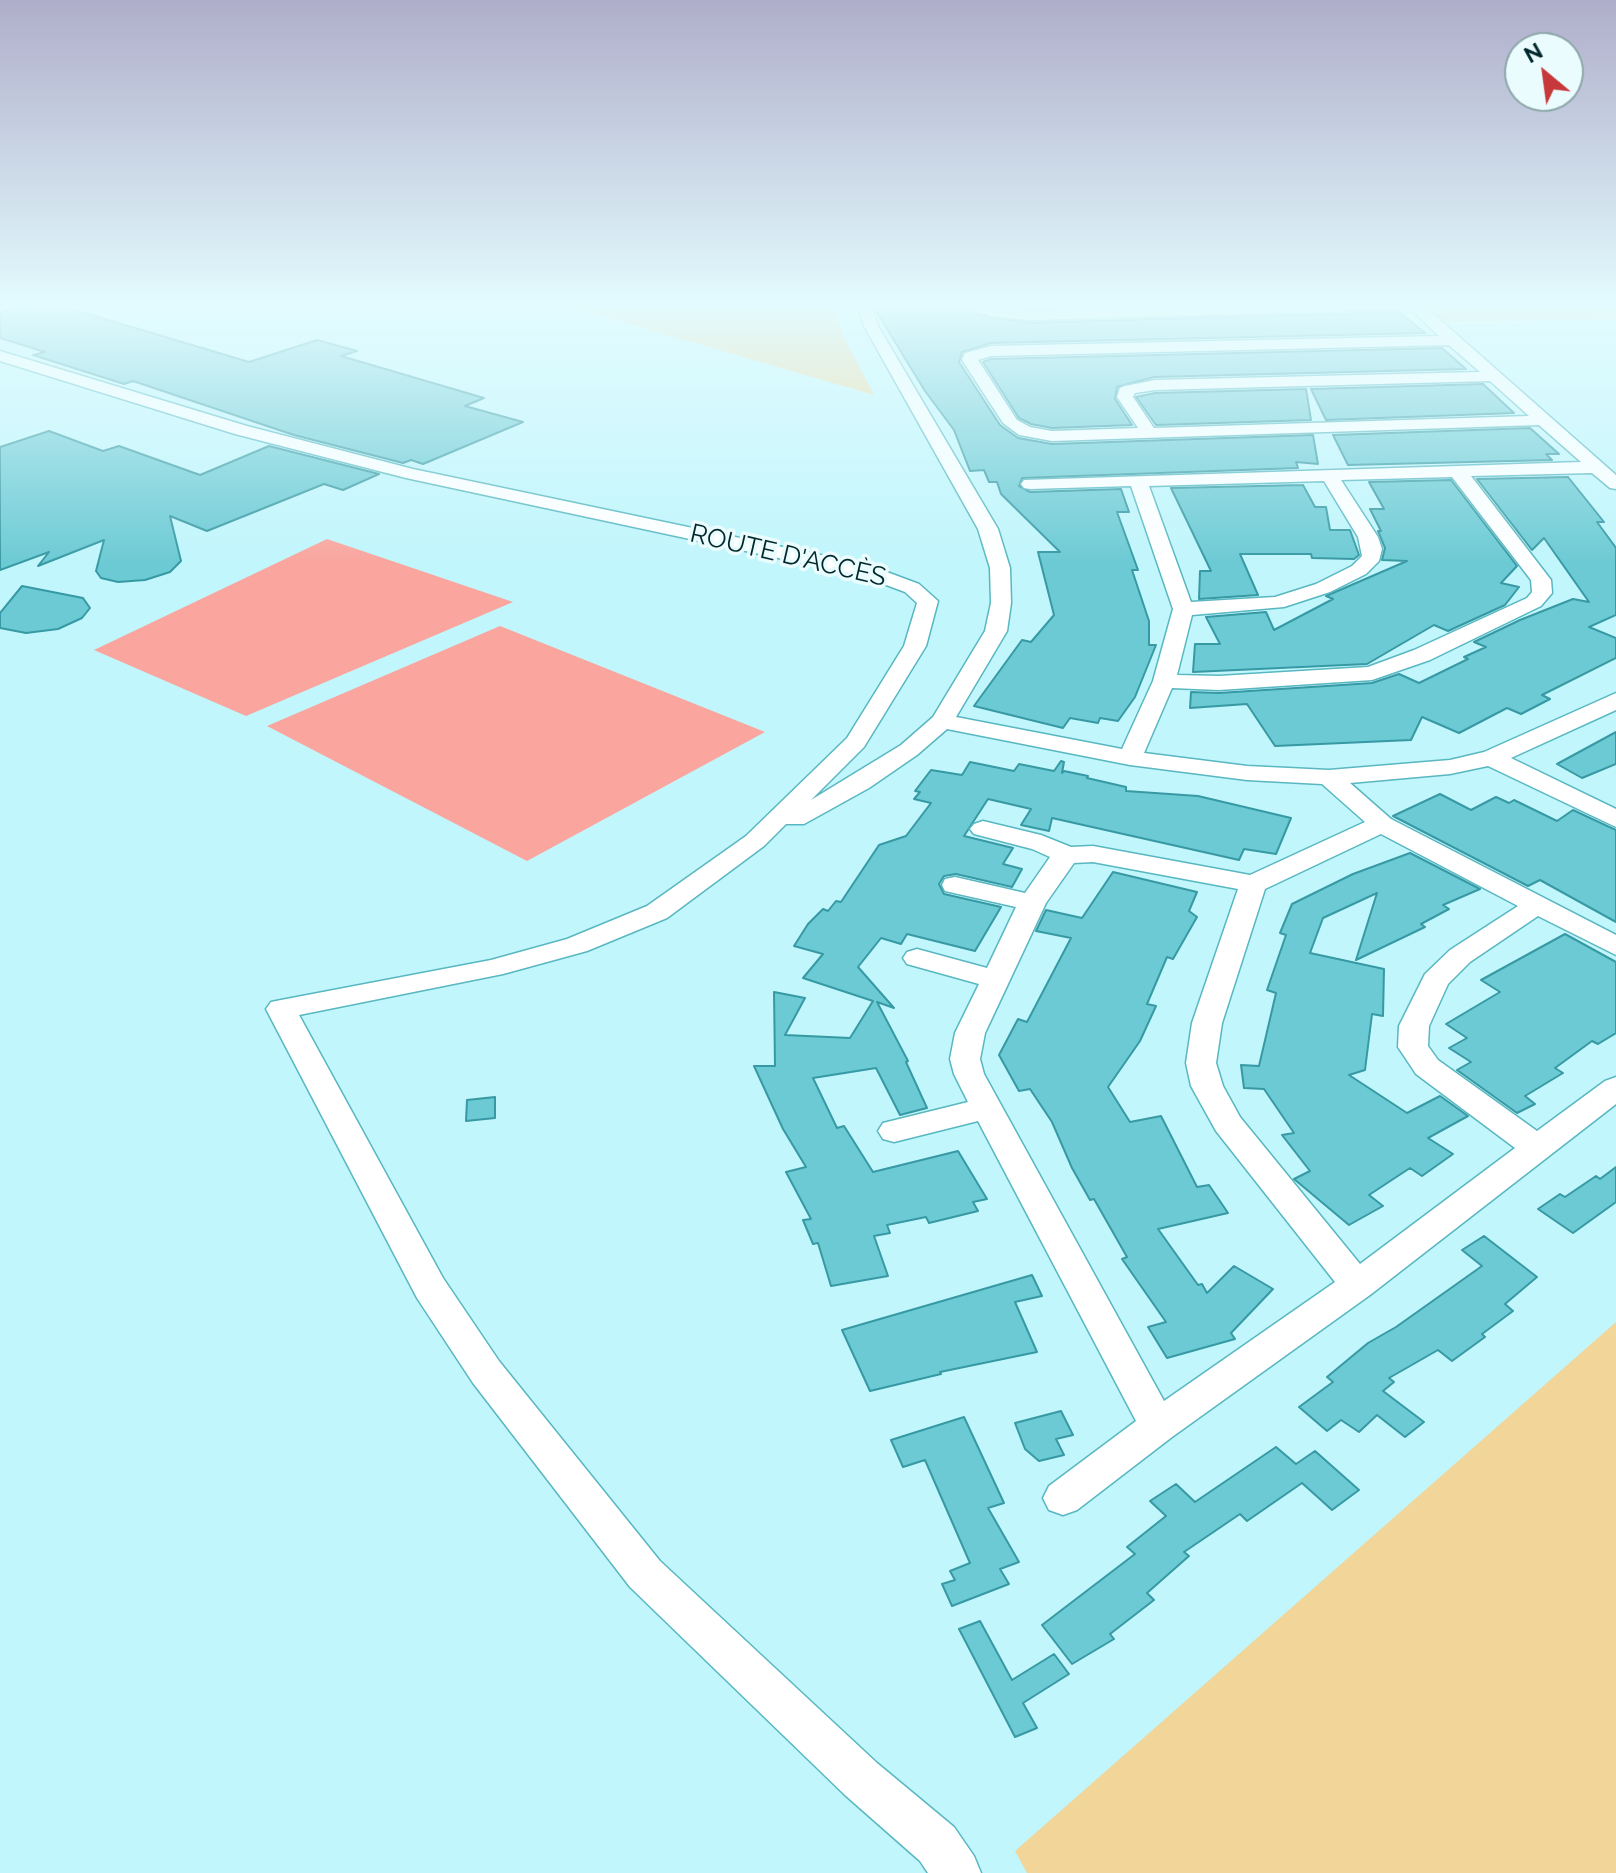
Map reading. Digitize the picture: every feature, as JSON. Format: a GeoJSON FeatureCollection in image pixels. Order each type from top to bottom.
{"type":"FeatureCollection","features":[{"type":"Feature","properties":{"kind":"street","name":"ROUTE D'ACCÈS"},"geometry":{"type":"LineString","coordinates":[[109,389],[241,430],[412,474],[868,571],[912,588],[928,601],[915,646],[856,742],[755,841],[657,912],[577,945],[493,968],[281,1009],[430,1288],[486,1372],[645,1574],[861,1779],[937,1844],[957,1873]]}},
{"type":"Feature","properties":{"kind":"street"},"geometry":{"type":"LineString","coordinates":[[755,841],[860,783],[909,750],[942,721],[996,631],[1001,603],[1000,568],[988,529],[906,389]]}},
{"type":"Feature","properties":{"kind":"street"},"geometry":{"type":"LineString","coordinates":[[990,389],[1011,423],[1025,431],[1052,436],[1545,420]]}},
{"type":"Feature","properties":{"kind":"street"},"geometry":{"type":"LineString","coordinates":[[1131,389],[1125,397],[1148,431]]}},
{"type":"Feature","properties":{"kind":"street"},"geometry":{"type":"LineString","coordinates":[[1509,389],[1616,484]]}},
{"type":"Feature","properties":{"kind":"street"},"geometry":{"type":"LineString","coordinates":[[1030,484],[1600,467]]}},
{"type":"Feature","properties":{"kind":"street"},"geometry":{"type":"LineString","coordinates":[[1164,681],[1235,682],[1372,673],[1422,655],[1534,602],[1542,593],[1541,580],[1458,472]]}},
{"type":"Feature","properties":{"kind":"street"},"geometry":{"type":"LineString","coordinates":[[1183,609],[1277,603],[1323,588],[1359,570],[1372,557],[1372,549],[1368,537],[1329,475]]}},
{"type":"Feature","properties":{"kind":"street"},"geometry":{"type":"LineString","coordinates":[[1130,758],[1164,681],[1183,609],[1139,482]]}},
{"type":"Feature","properties":{"kind":"street"},"geometry":{"type":"LineString","coordinates":[[942,721],[1130,758],[1247,773],[1329,777],[1450,767],[1491,758],[1591,715],[1616,700]]}},
{"type":"Feature","properties":{"kind":"street"},"geometry":{"type":"LineString","coordinates":[[1491,758],[1616,819]]}},
{"type":"Feature","properties":{"kind":"street"},"geometry":{"type":"LineString","coordinates":[[1329,777],[1382,824],[1616,946]]}},
{"type":"Feature","properties":{"kind":"street"},"geometry":{"type":"LineString","coordinates":[[983,829],[1041,843],[1067,855],[1093,854],[1253,884],[1382,824]]}},
{"type":"Feature","properties":{"kind":"street"},"geometry":{"type":"LineString","coordinates":[[1067,855],[1055,867],[1032,903],[970,1033],[965,1059],[985,1109],[1158,1426]]}},
{"type":"Feature","properties":{"kind":"street"},"geometry":{"type":"LineString","coordinates":[[1253,884],[1207,1023],[1201,1063],[1207,1086],[1227,1123],[1357,1285]]}},
{"type":"Feature","properties":{"kind":"street"},"geometry":{"type":"LineString","coordinates":[[955,885],[1032,903]]}},
{"type":"Feature","properties":{"kind":"street"},"geometry":{"type":"LineString","coordinates":[[1537,905],[1460,956],[1435,980],[1414,1026],[1413,1047],[1427,1067],[1539,1149]]}},
{"type":"Feature","properties":{"kind":"street"},"geometry":{"type":"LineString","coordinates":[[917,958],[994,979]]}},
{"type":"Feature","properties":{"kind":"street"},"geometry":{"type":"LineString","coordinates":[[1063,1498],[1158,1426],[1357,1285],[1616,1088]]}},
{"type":"Feature","properties":{"kind":"street"},"geometry":{"type":"LineString","coordinates":[[894,1131],[985,1109]]}},
{"type":"Feature","properties":{"kind":"shaded area"},"geometry":{"type":"Polygon","coordinates":[[[855,389],[871,389],[874,395],[855,389]]]}},
{"type":"Feature","properties":{"kind":"shaded area"},"geometry":{"type":"Polygon","coordinates":[[[327,539],[513,602],[246,716],[94,650],[327,539]]]}},
{"type":"Feature","properties":{"kind":"shaded area"},"geometry":{"type":"Polygon","coordinates":[[[500,626],[765,732],[527,861],[267,726],[500,626]]]}},
{"type":"Feature","properties":{"kind":"shaded area"},"geometry":{"type":"Polygon","coordinates":[[[1616,1322],[1616,1873],[1027,1873],[1015,1851],[1616,1322]]]}},
{"type":"Feature","properties":{"kind":"building"},"geometry":{"type":"Polygon","coordinates":[[[158,389],[455,389],[484,398],[465,406],[523,422],[423,464],[411,460],[403,463],[294,435],[158,389]]]}},
{"type":"Feature","properties":{"kind":"building"},"geometry":{"type":"Polygon","coordinates":[[[977,389],[1000,425],[1018,438],[1052,444],[1313,435],[1318,464],[1296,462],[1298,468],[1022,478],[1019,486],[1030,492],[1121,489],[1129,512],[1117,512],[1138,570],[1132,570],[1149,621],[1149,645],[1156,645],[1135,697],[1118,721],[1100,718],[1098,723],[1070,718],[1063,728],[974,706],[1022,640],[1031,642],[1054,615],[1038,552],[1060,552],[1001,494],[997,482],[989,482],[984,470],[970,471],[954,430],[925,391],[977,389]]]}},
{"type":"Feature","properties":{"kind":"building"},"geometry":{"type":"Polygon","coordinates":[[[1001,389],[1117,389],[1115,399],[1132,425],[1052,428],[1019,418],[1001,389]]]}},
{"type":"Feature","properties":{"kind":"building"},"geometry":{"type":"Polygon","coordinates":[[[1306,389],[1311,420],[1156,425],[1136,397],[1155,393],[1306,389]]]}},
{"type":"Feature","properties":{"kind":"building"},"geometry":{"type":"Polygon","coordinates":[[[1311,389],[1489,389],[1514,413],[1326,420],[1311,389]]]}},
{"type":"Feature","properties":{"kind":"building"},"geometry":{"type":"Polygon","coordinates":[[[1530,428],[1559,454],[1546,454],[1552,460],[1348,465],[1333,435],[1530,428]]]}},
{"type":"Feature","properties":{"kind":"building"},"geometry":{"type":"Polygon","coordinates":[[[49,431],[103,451],[119,446],[200,475],[269,446],[379,474],[343,490],[324,484],[207,531],[170,516],[181,561],[170,572],[145,580],[118,582],[101,578],[96,571],[104,540],[38,566],[49,552],[0,570],[0,447],[49,431]]]}},
{"type":"Feature","properties":{"kind":"building"},"geometry":{"type":"Polygon","coordinates":[[[1568,477],[1604,522],[1597,522],[1616,548],[1616,615],[1589,627],[1616,638],[1616,658],[1542,695],[1550,699],[1521,714],[1507,708],[1459,733],[1422,717],[1411,740],[1275,746],[1247,704],[1190,708],[1191,692],[1372,683],[1399,674],[1419,683],[1486,647],[1474,642],[1520,620],[1573,599],[1589,602],[1544,538],[1532,550],[1477,479],[1568,477]]]}},
{"type":"Feature","properties":{"kind":"building"},"geometry":{"type":"Polygon","coordinates":[[[1451,480],[1517,566],[1501,583],[1519,587],[1505,605],[1448,631],[1434,625],[1367,664],[1193,672],[1195,644],[1220,644],[1206,617],[1266,612],[1274,630],[1333,599],[1326,596],[1407,561],[1382,560],[1385,548],[1378,531],[1381,531],[1370,509],[1384,509],[1369,482],[1451,480]]]}},
{"type":"Feature","properties":{"kind":"building"},"geometry":{"type":"Polygon","coordinates":[[[1303,485],[1315,507],[1326,507],[1330,530],[1350,530],[1359,555],[1354,559],[1312,558],[1311,554],[1240,554],[1258,595],[1199,599],[1200,571],[1211,571],[1171,488],[1303,485]]]}},
{"type":"Feature","properties":{"kind":"building"},"geometry":{"type":"Polygon","coordinates":[[[22,586],[83,598],[90,608],[82,618],[58,629],[26,633],[0,628],[0,613],[22,586]]]}},
{"type":"Feature","properties":{"kind":"building"},"geometry":{"type":"Polygon","coordinates":[[[1616,732],[1616,764],[1582,778],[1557,764],[1616,732]]]}},
{"type":"Feature","properties":{"kind":"building"},"geometry":{"type":"Polygon","coordinates":[[[1061,761],[1064,762],[1062,773],[1088,776],[1126,787],[1126,791],[1198,796],[1291,818],[1276,854],[1244,849],[1239,860],[1052,818],[1049,831],[1021,825],[1031,809],[988,799],[964,836],[1013,848],[1003,864],[1022,869],[1012,887],[956,874],[944,876],[939,884],[944,894],[1001,907],[975,951],[907,934],[901,944],[881,938],[858,967],[894,1008],[877,1002],[908,1061],[927,1108],[900,1115],[876,1068],[813,1078],[837,1128],[844,1126],[873,1172],[958,1151],[987,1199],[973,1202],[978,1211],[929,1223],[926,1217],[887,1225],[890,1233],[874,1236],[888,1276],[831,1286],[818,1243],[813,1244],[803,1220],[811,1219],[786,1172],[806,1167],[783,1129],[754,1066],[775,1066],[774,992],[805,998],[785,1035],[850,1038],[873,1001],[803,978],[823,954],[794,946],[808,924],[823,909],[828,911],[836,901],[841,902],[879,845],[906,836],[931,803],[914,799],[920,792],[915,791],[931,770],[962,775],[970,762],[1014,771],[1019,764],[1054,771],[1061,761]]]}},
{"type":"Feature","properties":{"kind":"building"},"geometry":{"type":"Polygon","coordinates":[[[1440,794],[1471,810],[1496,797],[1509,803],[1514,800],[1557,821],[1573,810],[1616,830],[1616,922],[1540,880],[1528,886],[1393,816],[1440,794]]]}},
{"type":"Feature","properties":{"kind":"building"},"geometry":{"type":"Polygon","coordinates":[[[1410,853],[1480,889],[1443,905],[1449,909],[1421,924],[1425,927],[1356,960],[1377,893],[1323,918],[1310,953],[1384,969],[1383,1016],[1372,1014],[1365,1070],[1349,1075],[1407,1113],[1440,1096],[1468,1116],[1428,1138],[1453,1154],[1422,1176],[1410,1168],[1369,1195],[1383,1206],[1349,1225],[1294,1179],[1310,1171],[1282,1135],[1294,1133],[1264,1089],[1244,1088],[1241,1065],[1259,1066],[1276,993],[1267,990],[1286,935],[1280,933],[1292,904],[1353,874],[1410,853]]]}},
{"type":"Feature","properties":{"kind":"building"},"geometry":{"type":"Polygon","coordinates":[[[1113,872],[1197,892],[1189,911],[1197,917],[1173,959],[1167,957],[1147,1004],[1156,1006],[1140,1041],[1108,1087],[1130,1122],[1161,1116],[1197,1187],[1209,1185],[1228,1213],[1158,1229],[1207,1293],[1234,1266],[1273,1289],[1231,1333],[1235,1339],[1167,1358],[1148,1327],[1166,1322],[1122,1259],[1127,1257],[1094,1199],[1090,1200],[1072,1168],[1052,1122],[1030,1089],[1019,1091],[999,1055],[1018,1019],[1027,1022],[1071,938],[1036,931],[1046,910],[1082,918],[1113,872]]]}},
{"type":"Feature","properties":{"kind":"building"},"geometry":{"type":"Polygon","coordinates":[[[1565,934],[1616,962],[1616,1033],[1598,1044],[1592,1041],[1555,1068],[1563,1073],[1525,1096],[1535,1104],[1517,1113],[1457,1070],[1471,1062],[1449,1048],[1467,1038],[1446,1024],[1500,992],[1481,980],[1565,934]]]}},
{"type":"Feature","properties":{"kind":"building"},"geometry":{"type":"Polygon","coordinates":[[[495,1097],[495,1118],[466,1121],[467,1100],[495,1097]]]}},
{"type":"Feature","properties":{"kind":"building"},"geometry":{"type":"Polygon","coordinates":[[[1616,1167],[1616,1202],[1573,1233],[1538,1209],[1560,1194],[1565,1197],[1596,1176],[1600,1179],[1616,1167]]]}},
{"type":"Feature","properties":{"kind":"building"},"geometry":{"type":"Polygon","coordinates":[[[1484,1236],[1537,1277],[1505,1304],[1513,1311],[1452,1361],[1438,1350],[1389,1378],[1394,1382],[1383,1391],[1424,1422],[1405,1437],[1377,1415],[1359,1432],[1341,1420],[1327,1431],[1299,1407],[1333,1382],[1327,1377],[1368,1343],[1396,1327],[1482,1266],[1462,1250],[1484,1236]]]}},
{"type":"Feature","properties":{"kind":"building"},"geometry":{"type":"Polygon","coordinates":[[[1032,1275],[1042,1296],[1015,1302],[1037,1352],[940,1372],[870,1391],[842,1330],[1032,1275]]]}},
{"type":"Feature","properties":{"kind":"building"},"geometry":{"type":"Polygon","coordinates":[[[1061,1411],[1073,1435],[1056,1439],[1064,1455],[1039,1461],[1025,1449],[1015,1423],[1061,1411]]]}},
{"type":"Feature","properties":{"kind":"building"},"geometry":{"type":"Polygon","coordinates":[[[964,1417],[1004,1503],[988,1508],[1019,1562],[1000,1569],[1009,1584],[952,1606],[942,1584],[955,1580],[950,1571],[970,1563],[925,1460],[903,1467],[891,1440],[964,1417]]]}},
{"type":"Feature","properties":{"kind":"building"},"geometry":{"type":"Polygon","coordinates":[[[1276,1447],[1296,1464],[1315,1451],[1359,1490],[1332,1510],[1302,1483],[1247,1521],[1240,1514],[1184,1552],[1189,1556],[1147,1593],[1154,1600],[1110,1634],[1114,1639],[1072,1664],[1042,1625],[1135,1554],[1127,1547],[1166,1516],[1150,1501],[1176,1484],[1195,1502],[1276,1447]]]}},
{"type":"Feature","properties":{"kind":"building"},"geometry":{"type":"Polygon","coordinates":[[[980,1621],[1012,1680],[1054,1654],[1069,1674],[1023,1703],[1037,1728],[1015,1737],[959,1629],[980,1621]]]}}]}
